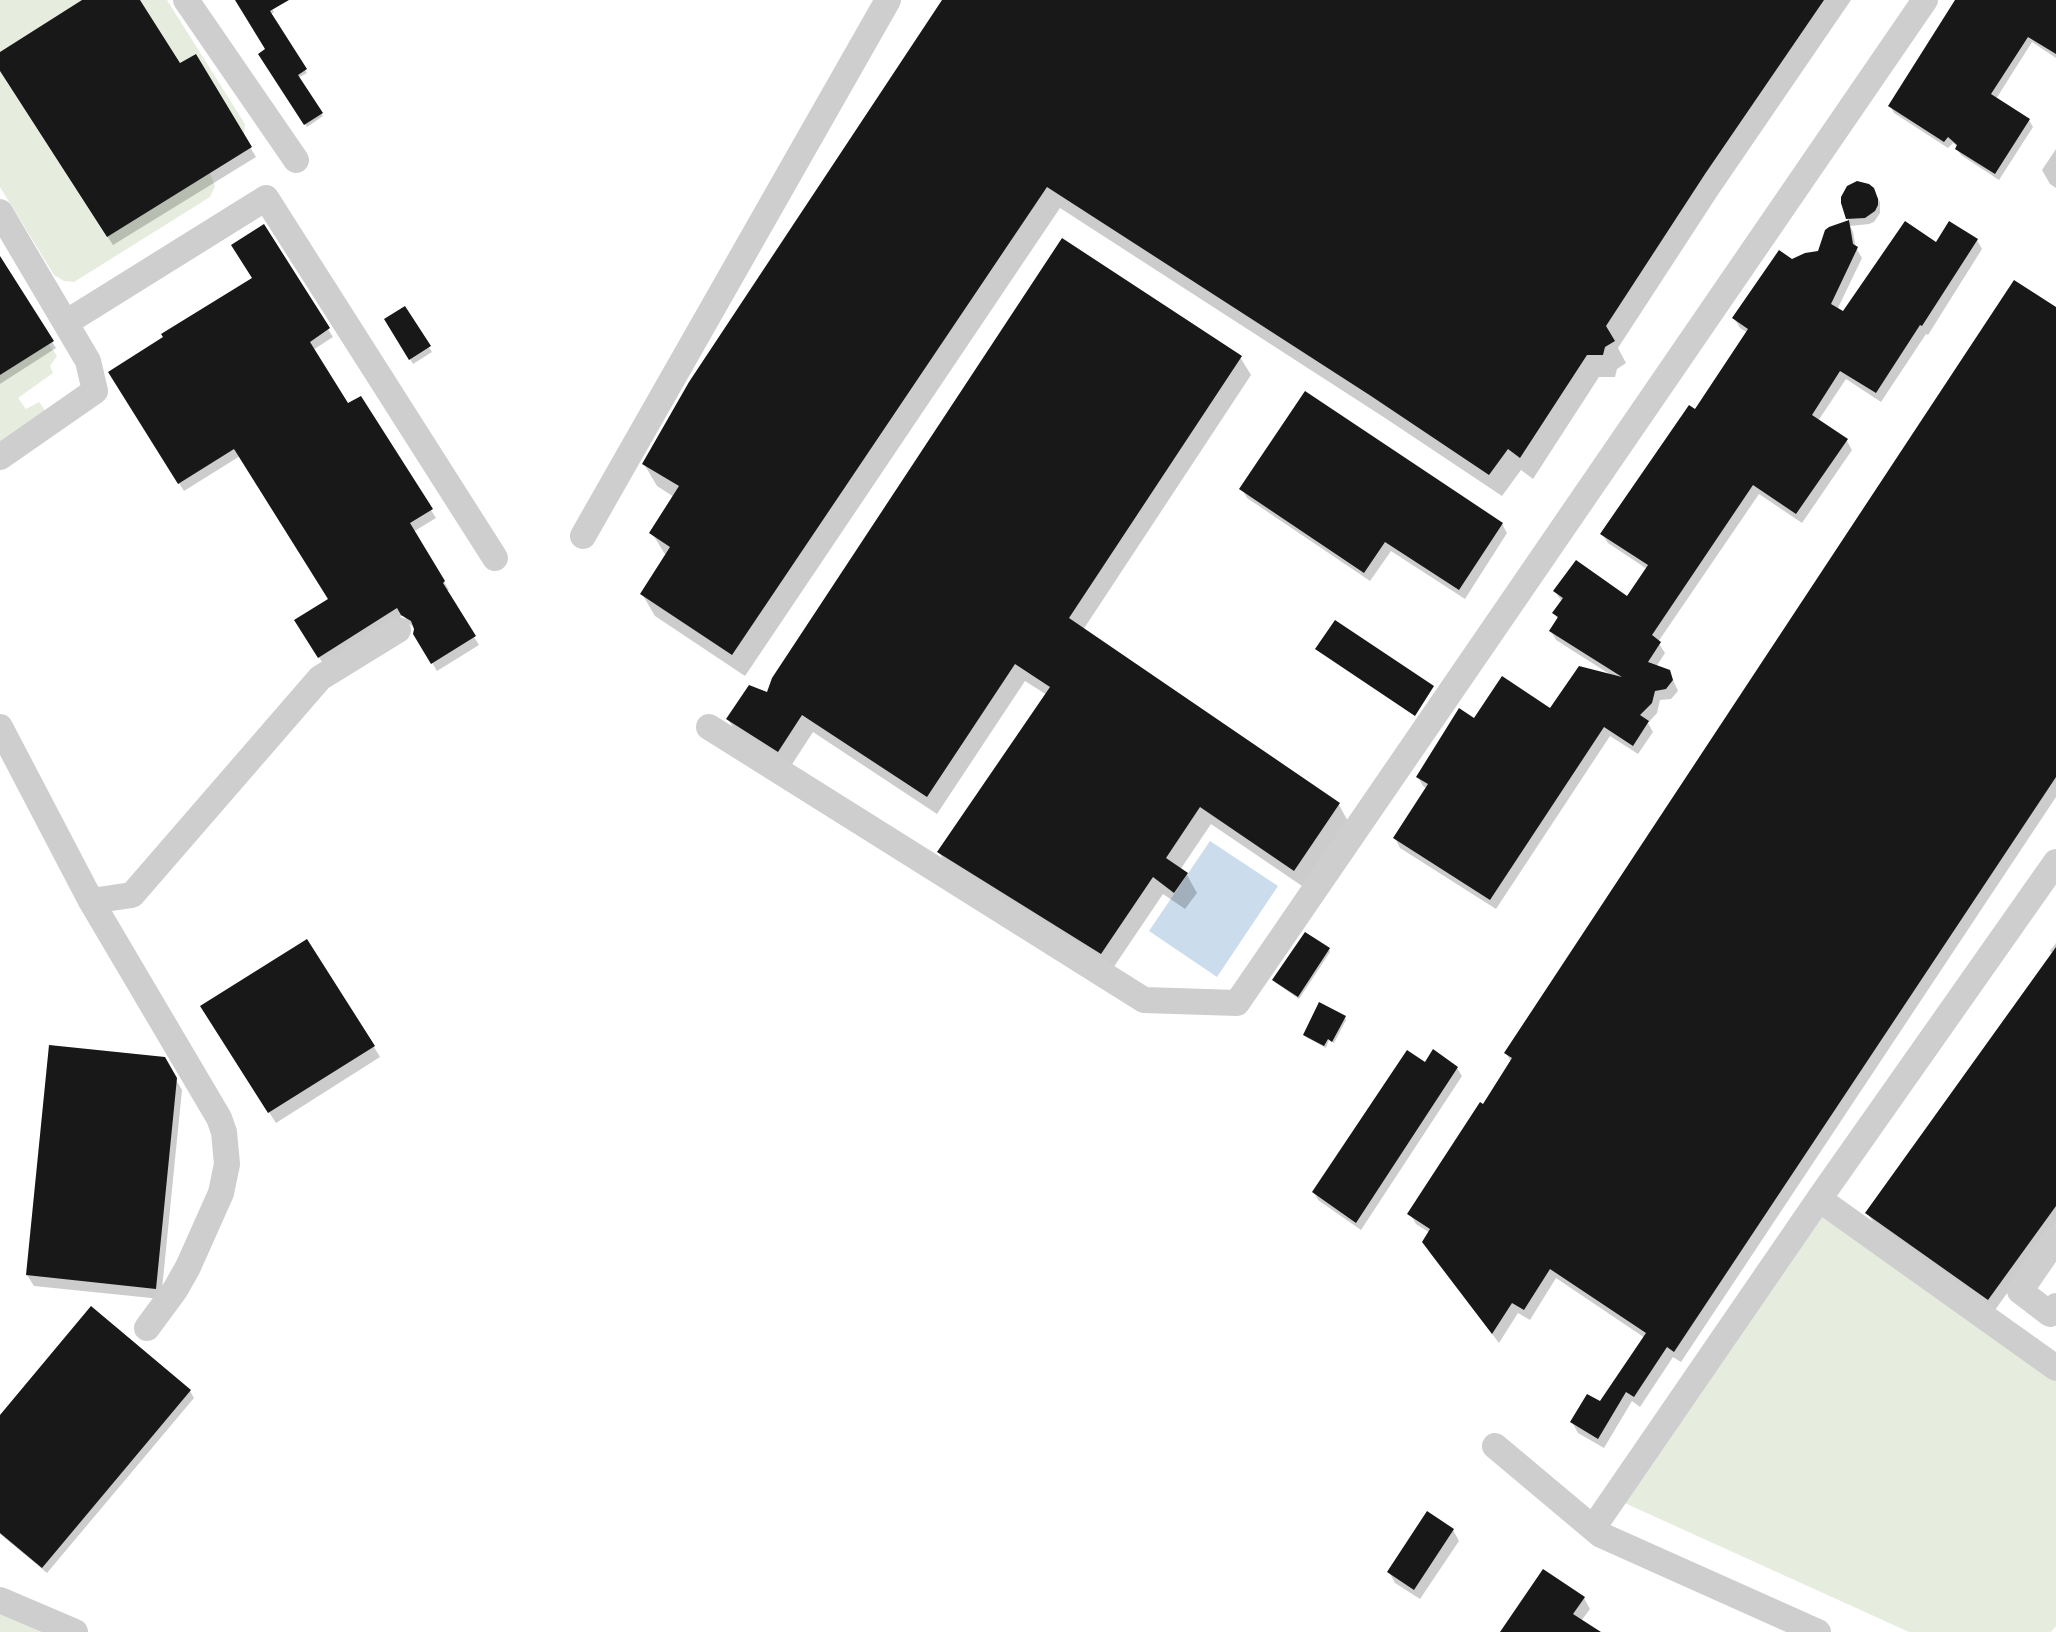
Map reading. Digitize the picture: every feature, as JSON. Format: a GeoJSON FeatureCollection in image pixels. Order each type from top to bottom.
{"type":"FeatureCollection","features":[{"type":"Feature","properties":{"kind":"street"},"geometry":{"type":"LineString","coordinates":[[583,536],[888,0]]}},
{"type":"Feature","properties":{"kind":"street"},"geometry":{"type":"LineString","coordinates":[[709,727],[1144,1000],[1237,1003],[1925,0]]}},
{"type":"Feature","properties":{"kind":"street"},"geometry":{"type":"LineString","coordinates":[[198,4],[296,160]]}},
{"type":"Feature","properties":{"kind":"street"},"geometry":{"type":"LineString","coordinates":[[66,322],[266,198],[495,558]]}},
{"type":"Feature","properties":{"kind":"street"},"geometry":{"type":"LineString","coordinates":[[0,212],[88,361],[95,391],[0,457]]}},
{"type":"Feature","properties":{"kind":"street"},"geometry":{"type":"LineString","coordinates":[[91,901],[132,895],[320,678],[398,630]]}},
{"type":"Feature","properties":{"kind":"street"},"geometry":{"type":"LineString","coordinates":[[0,727],[91,901],[219,1118],[224,1132],[227,1164],[221,1194],[175,1290],[147,1328]]}},
{"type":"Feature","properties":{"kind":"street"},"geometry":{"type":"LineString","coordinates":[[1592,1528],[2056,862]]}},
{"type":"Feature","properties":{"kind":"street"},"geometry":{"type":"LineString","coordinates":[[1819,1199],[2056,1368]]}},
{"type":"Feature","properties":{"kind":"street"},"geometry":{"type":"LineString","coordinates":[[2056,1239],[2020,1291],[2050,1314],[2056,1306]]}},
{"type":"Feature","properties":{"kind":"street"},"geometry":{"type":"LineString","coordinates":[[1495,1446],[1601,1535],[1707,1596],[1818,1632]]}},
{"type":"Feature","properties":{"kind":"street"},"geometry":{"type":"LineString","coordinates":[[0,1600],[75,1632]]}},
{"type":"Feature","properties":{"kind":"shaded area"},"geometry":{"type":"Polygon","coordinates":[[[0,0],[82,0],[0,52],[0,0]]]}},
{"type":"Feature","properties":{"kind":"shaded area"},"geometry":{"type":"Polygon","coordinates":[[[140,0],[167,0],[245,124],[244,135],[196,54],[180,63],[140,0]]]}},
{"type":"Feature","properties":{"kind":"shaded area"},"geometry":{"type":"Polygon","coordinates":[[[0,71],[106,236],[210,173],[215,186],[210,197],[74,282],[64,281],[54,275],[0,187],[0,71]]]}},
{"type":"Feature","properties":{"kind":"shaded area"},"geometry":{"type":"Polygon","coordinates":[[[49,344],[57,356],[50,366],[53,373],[18,398],[26,409],[39,402],[47,413],[0,444],[0,375],[49,344]]]}},
{"type":"Feature","properties":{"kind":"shaded area"},"geometry":{"type":"Polygon","coordinates":[[[1822,1209],[2056,1378],[2056,1626],[2051,1632],[1909,1632],[1618,1500],[1822,1209]]]}},
{"type":"Feature","properties":{"kind":"shaded area"},"geometry":{"type":"Polygon","coordinates":[[[0,1614],[48,1632],[0,1632],[0,1614]]]}},
{"type":"Feature","properties":{"kind":"water"},"geometry":{"type":"Polygon","coordinates":[[[1210,841],[1278,886],[1217,977],[1149,931],[1210,841]]]}},
{"type":"Feature","properties":{"kind":"building"},"geometry":{"type":"Polygon","coordinates":[[[82,0],[140,0],[180,63],[196,54],[252,147],[107,237],[0,71],[0,52],[82,0]]]}},
{"type":"Feature","properties":{"kind":"building"},"geometry":{"type":"Polygon","coordinates":[[[235,0],[289,0],[270,11],[307,69],[298,75],[323,113],[304,125],[258,54],[265,49],[235,0]]]}},
{"type":"Feature","properties":{"kind":"building"},"geometry":{"type":"Polygon","coordinates":[[[942,0],[1824,0],[1705,174],[1606,326],[1615,341],[1605,347],[1603,355],[1587,355],[1520,458],[1508,449],[1489,475],[1047,187],[732,655],[640,594],[670,547],[649,533],[679,486],[642,464],[689,382],[942,0]]]}},
{"type":"Feature","properties":{"kind":"building"},"geometry":{"type":"Polygon","coordinates":[[[1955,0],[2056,0],[2056,54],[2028,37],[1991,94],[2030,119],[1995,174],[1955,149],[1957,145],[1948,137],[1944,142],[1888,106],[1955,0]]]}},
{"type":"Feature","properties":{"kind":"building"},"geometry":{"type":"Polygon","coordinates":[[[1857,181],[1874,188],[1878,205],[1875,211],[1865,218],[1846,219],[1841,197],[1847,186],[1857,181]]]}},
{"type":"Feature","properties":{"kind":"building"},"geometry":{"type":"Polygon","coordinates":[[[1849,220],[1853,244],[1858,247],[1831,304],[1843,311],[1905,221],[1936,242],[1949,221],[1978,239],[1876,393],[1840,371],[1812,415],[1848,439],[1796,514],[1753,485],[1652,635],[1661,642],[1648,662],[1670,670],[1673,680],[1666,689],[1655,691],[1652,703],[1640,715],[1649,721],[1633,746],[1604,727],[1490,900],[1393,838],[1428,784],[1416,777],[1459,708],[1474,718],[1502,676],[1550,708],[1579,666],[1622,677],[1549,631],[1558,617],[1552,613],[1563,598],[1553,591],[1576,560],[1627,596],[1648,565],[1600,534],[1689,405],[1695,409],[1748,329],[1732,318],[1779,250],[1792,259],[1818,251],[1825,230],[1849,220]]]}},
{"type":"Feature","properties":{"kind":"building"},"geometry":{"type":"Polygon","coordinates":[[[264,224],[330,328],[310,342],[348,403],[361,396],[433,509],[410,523],[476,636],[431,664],[413,634],[411,621],[401,615],[397,608],[318,658],[294,620],[328,599],[234,449],[178,484],[108,372],[163,337],[161,334],[252,278],[231,245],[264,224]]]}},
{"type":"Feature","properties":{"kind":"building"},"geometry":{"type":"Polygon","coordinates":[[[1062,238],[1242,356],[1069,618],[1340,803],[1294,871],[1200,807],[1166,858],[1188,873],[1174,893],[1153,877],[1101,954],[937,852],[1050,687],[1015,664],[927,797],[802,715],[778,752],[726,719],[749,685],[767,692],[772,678],[1062,238]]]}},
{"type":"Feature","properties":{"kind":"building"},"geometry":{"type":"Polygon","coordinates":[[[0,256],[54,341],[0,375],[0,256]]]}},
{"type":"Feature","properties":{"kind":"building"},"geometry":{"type":"Polygon","coordinates":[[[2014,280],[2056,307],[2056,777],[1674,1352],[1667,1347],[1634,1397],[1626,1392],[1598,1439],[1570,1422],[1587,1394],[1600,1401],[1646,1333],[1550,1269],[1524,1310],[1512,1303],[1492,1334],[1422,1242],[1430,1229],[1407,1214],[1512,1058],[1504,1053],[2014,280]]]}},
{"type":"Feature","properties":{"kind":"building"},"geometry":{"type":"Polygon","coordinates":[[[405,306],[431,346],[409,360],[384,319],[405,306]]]}},
{"type":"Feature","properties":{"kind":"building"},"geometry":{"type":"Polygon","coordinates":[[[1305,391],[1503,523],[1459,590],[1385,542],[1364,573],[1239,489],[1305,391]]]}},
{"type":"Feature","properties":{"kind":"building"},"geometry":{"type":"Polygon","coordinates":[[[1335,620],[1434,686],[1415,716],[1315,649],[1335,620]]]}},
{"type":"Feature","properties":{"kind":"building"},"geometry":{"type":"Polygon","coordinates":[[[1305,932],[1330,948],[1298,997],[1272,980],[1305,932]]]}},
{"type":"Feature","properties":{"kind":"building"},"geometry":{"type":"Polygon","coordinates":[[[307,939],[375,1046],[268,1113],[200,1006],[307,939]]]}},
{"type":"Feature","properties":{"kind":"building"},"geometry":{"type":"Polygon","coordinates":[[[2056,947],[2056,1206],[1988,1300],[1865,1213],[2056,947]]]}},
{"type":"Feature","properties":{"kind":"building"},"geometry":{"type":"Polygon","coordinates":[[[1319,1002],[1346,1016],[1332,1042],[1328,1039],[1324,1046],[1303,1035],[1319,1002]]]}},
{"type":"Feature","properties":{"kind":"building"},"geometry":{"type":"Polygon","coordinates":[[[49,1045],[165,1057],[177,1078],[156,1289],[26,1275],[49,1045]]]}},
{"type":"Feature","properties":{"kind":"building"},"geometry":{"type":"Polygon","coordinates":[[[1433,1049],[1458,1067],[1356,1223],[1312,1192],[1407,1050],[1425,1062],[1433,1049]]]}},
{"type":"Feature","properties":{"kind":"building"},"geometry":{"type":"Polygon","coordinates":[[[91,1306],[191,1390],[42,1568],[0,1533],[0,1415],[91,1306]]]}},
{"type":"Feature","properties":{"kind":"building"},"geometry":{"type":"Polygon","coordinates":[[[1427,1511],[1454,1529],[1414,1590],[1387,1572],[1427,1511]]]}},
{"type":"Feature","properties":{"kind":"building"},"geometry":{"type":"Polygon","coordinates":[[[1543,1569],[1585,1597],[1573,1614],[1601,1632],[1500,1632],[1543,1569]]]}}]}
